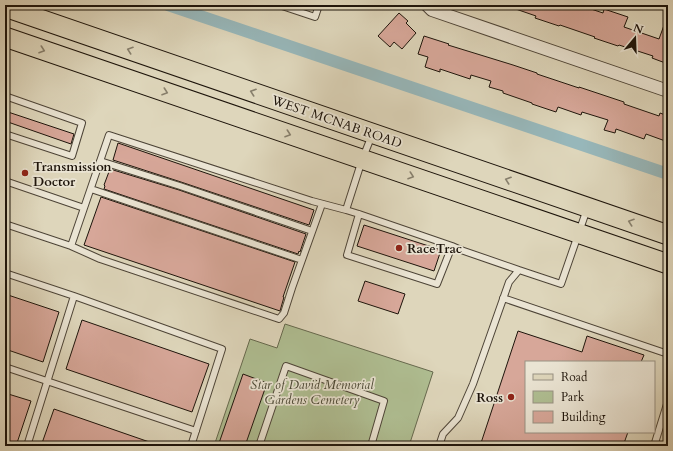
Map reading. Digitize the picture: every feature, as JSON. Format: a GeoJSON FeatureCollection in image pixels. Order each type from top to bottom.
{"type":"FeatureCollection","features":[{"type":"Feature","properties":{"kind":"main road","name":"WEST MCNAB ROAD"},"geometry":{"type":"LineString","coordinates":[[5,7],[668,235]]}},
{"type":"Feature","properties":{"kind":"main road"},"geometry":{"type":"LineString","coordinates":[[5,37],[668,264]]}},
{"type":"Feature","properties":{"kind":"street"},"geometry":{"type":"LineString","coordinates":[[427,5],[432,10],[668,91]]}},
{"type":"Feature","properties":{"kind":"lane"},"geometry":{"type":"LineString","coordinates":[[278,5],[315,18],[319,5]]}},
{"type":"Feature","properties":{"kind":"lane"},"geometry":{"type":"LineString","coordinates":[[5,96],[82,123],[72,156],[5,134]]}},
{"type":"Feature","properties":{"kind":"lane"},"geometry":{"type":"LineString","coordinates":[[346,210],[362,160],[373,134]]}},
{"type":"Feature","properties":{"kind":"lane"},"geometry":{"type":"LineString","coordinates":[[71,246],[109,135],[322,204],[359,214],[561,284],[587,207]]}},
{"type":"Feature","properties":{"kind":"lane"},"geometry":{"type":"LineString","coordinates":[[100,161],[180,186],[312,231]]}},
{"type":"Feature","properties":{"kind":"lane"},"geometry":{"type":"LineString","coordinates":[[5,181],[84,208]]}},
{"type":"Feature","properties":{"kind":"lane"},"geometry":{"type":"LineString","coordinates":[[91,189],[302,260]]}},
{"type":"Feature","properties":{"kind":"lane"},"geometry":{"type":"LineString","coordinates":[[5,224],[71,246],[100,259],[279,319],[284,313],[322,204]]}},
{"type":"Feature","properties":{"kind":"lane"},"geometry":{"type":"LineString","coordinates":[[359,214],[347,255],[437,284],[452,246]]}},
{"type":"Feature","properties":{"kind":"lane"},"geometry":{"type":"LineString","coordinates":[[439,446],[443,434],[458,418],[473,384],[509,282],[519,270]]}},
{"type":"Feature","properties":{"kind":"lane"},"geometry":{"type":"LineString","coordinates":[[5,273],[222,348],[191,446]]}},
{"type":"Feature","properties":{"kind":"lane"},"geometry":{"type":"LineString","coordinates":[[27,446],[74,296]]}},
{"type":"Feature","properties":{"kind":"lane"},"geometry":{"type":"LineString","coordinates":[[503,298],[668,354]]}},
{"type":"Feature","properties":{"kind":"lane"},"geometry":{"type":"LineString","coordinates":[[259,446],[286,366],[384,401],[371,446]]}},
{"type":"Feature","properties":{"kind":"lane"},"geometry":{"type":"LineString","coordinates":[[5,367],[196,431]]}},
{"type":"Feature","properties":{"kind":"lane"},"geometry":{"type":"LineString","coordinates":[[654,446],[668,401]]}},
{"type":"Feature","properties":{"kind":"green space","name":"Star of David Memorial Gardens Cemetery"},"geometry":{"type":"Polygon","coordinates":[[[285,324],[433,372],[409,446],[214,446],[250,339],[277,348],[285,324]]]}},
{"type":"Feature","properties":{"kind":"building"},"geometry":{"type":"Polygon","coordinates":[[[579,5],[603,13],[604,9],[628,17],[624,27],[659,39],[668,17],[668,64],[652,58],[653,56],[619,45],[618,46],[560,25],[559,26],[535,18],[536,16],[507,6],[579,5]]]}},
{"type":"Feature","properties":{"kind":"building"},"geometry":{"type":"Polygon","coordinates":[[[399,13],[408,21],[406,23],[416,33],[402,49],[394,42],[390,47],[378,36],[399,13]]]}},
{"type":"Feature","properties":{"kind":"building"},"geometry":{"type":"Polygon","coordinates":[[[424,36],[624,102],[624,104],[659,116],[660,113],[668,116],[665,125],[668,126],[668,142],[646,134],[644,139],[616,129],[615,133],[604,130],[608,120],[582,112],[581,115],[558,107],[556,112],[489,87],[491,81],[471,75],[470,79],[440,69],[440,72],[425,67],[428,57],[418,54],[424,36]]]}},
{"type":"Feature","properties":{"kind":"building"},"geometry":{"type":"Polygon","coordinates":[[[5,111],[74,134],[71,144],[5,121],[5,111]]]}},
{"type":"Feature","properties":{"kind":"building"},"geometry":{"type":"Polygon","coordinates":[[[118,143],[314,210],[309,225],[113,160],[118,143]]]}},
{"type":"Feature","properties":{"kind":"building"},"geometry":{"type":"Polygon","coordinates":[[[110,169],[179,190],[306,234],[300,252],[299,251],[298,254],[104,189],[110,169]]]}},
{"type":"Feature","properties":{"kind":"building"},"geometry":{"type":"Polygon","coordinates":[[[101,197],[295,262],[283,297],[280,311],[84,245],[101,197]]]}},
{"type":"Feature","properties":{"kind":"building","name":"RaceTrac"},"geometry":{"type":"Polygon","coordinates":[[[364,225],[441,250],[434,271],[357,246],[364,225]]]}},
{"type":"Feature","properties":{"kind":"building"},"geometry":{"type":"Polygon","coordinates":[[[365,281],[405,294],[398,314],[358,301],[365,281]]]}},
{"type":"Feature","properties":{"kind":"building"},"geometry":{"type":"Polygon","coordinates":[[[5,294],[59,312],[43,362],[5,349],[5,294]]]}},
{"type":"Feature","properties":{"kind":"building"},"geometry":{"type":"Polygon","coordinates":[[[82,320],[209,364],[192,412],[66,369],[82,320]]]}},
{"type":"Feature","properties":{"kind":"building","name":"Ross"},"geometry":{"type":"Polygon","coordinates":[[[518,331],[582,352],[587,336],[644,355],[641,361],[525,361],[525,433],[628,433],[623,446],[480,446],[518,331]]]}},
{"type":"Feature","properties":{"kind":"building"},"geometry":{"type":"Polygon","coordinates":[[[243,374],[267,383],[245,446],[218,446],[243,374]]]}},
{"type":"Feature","properties":{"kind":"building"},"geometry":{"type":"Polygon","coordinates":[[[5,393],[31,401],[16,446],[5,446],[5,393]]]}},
{"type":"Feature","properties":{"kind":"building"},"geometry":{"type":"Polygon","coordinates":[[[54,409],[158,445],[158,446],[41,446],[54,409]]]}},
{"type":"Feature","properties":{"kind":"waterway"},"geometry":{"type":"LineString","coordinates":[[168,5],[668,174]]}},
{"type":"Feature","properties":{"kind":"place","name":"Transmission Doctor"},"geometry":{"type":"Point","coordinates":[25,173]}},
{"type":"Feature","properties":{"kind":"place","name":"RaceTrac"},"geometry":{"type":"Point","coordinates":[399,248]}},
{"type":"Feature","properties":{"kind":"place","name":"Ross"},"geometry":{"type":"Point","coordinates":[511,397]}}]}
